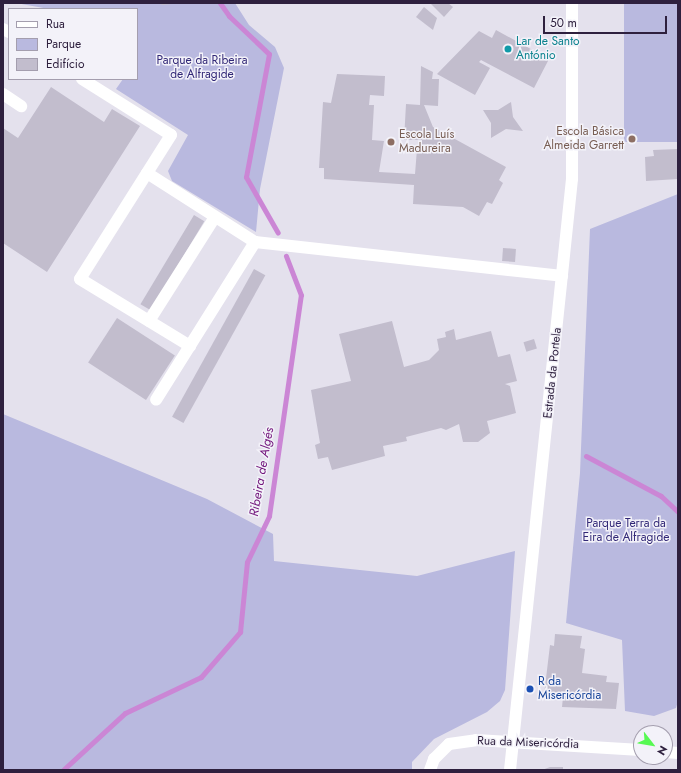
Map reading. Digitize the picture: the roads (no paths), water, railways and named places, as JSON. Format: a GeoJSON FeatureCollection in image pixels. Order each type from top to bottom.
{"type":"FeatureCollection","features":[{"type":"Feature","properties":{"kind":"street","name":"Estrada da Portela"},"geometry":{"type":"LineString","coordinates":[[510,770],[572,179],[572,3]]}},
{"type":"Feature","properties":{"kind":"street"},"geometry":{"type":"LineString","coordinates":[[84,80],[171,135],[80,279],[190,346]]}},
{"type":"Feature","properties":{"kind":"street"},"geometry":{"type":"LineString","coordinates":[[3,94],[22,106]]}},
{"type":"Feature","properties":{"kind":"street"},"geometry":{"type":"LineString","coordinates":[[147,173],[255,242],[562,276]]}},
{"type":"Feature","properties":{"kind":"street"},"geometry":{"type":"LineString","coordinates":[[149,321],[215,217]]}},
{"type":"Feature","properties":{"kind":"street"},"geometry":{"type":"LineString","coordinates":[[156,400],[255,242]]}},
{"type":"Feature","properties":{"kind":"street","name":"Rua da Misericórdia"},"geometry":{"type":"LineString","coordinates":[[430,770],[434,759],[449,744],[476,740],[633,750]]}},
{"type":"Feature","properties":{"kind":"waterway","name":"Ribeira de Algés"},"geometry":{"type":"LineString","coordinates":[[220,3],[229,16],[269,54],[246,177],[278,233]]}},
{"type":"Feature","properties":{"kind":"waterway","name":"Ribeira de Algés"},"geometry":{"type":"LineString","coordinates":[[63,770],[125,713],[201,677],[240,632],[247,562],[269,516],[301,295],[286,256]]}},
{"type":"Feature","properties":{"kind":"waterway"},"geometry":{"type":"LineString","coordinates":[[586,456],[661,496],[678,512]]}},
{"type":"Feature","properties":{"kind":"place","name":"Lar de Santo António"},"geometry":{"type":"Point","coordinates":[508,49]}},
{"type":"Feature","properties":{"kind":"place","name":"Escola Básica Almeida Garrett"},"geometry":{"type":"Point","coordinates":[632,139]}},
{"type":"Feature","properties":{"kind":"place","name":"Escola Luís Madureira"},"geometry":{"type":"Point","coordinates":[391,142]}},
{"type":"Feature","properties":{"kind":"place","name":"R da Misericórdia"},"geometry":{"type":"Point","coordinates":[530,689]}},
{"type":"Feature","properties":{"kind":"park label","name":"Parque da Ribeira de Alfragide"},"geometry":{"type":"Point","coordinates":[202,68]}},
{"type":"Feature","properties":{"kind":"park label","name":"Parque Terra da Eira de Alfragide"},"geometry":{"type":"Point","coordinates":[626,531]}}]}
